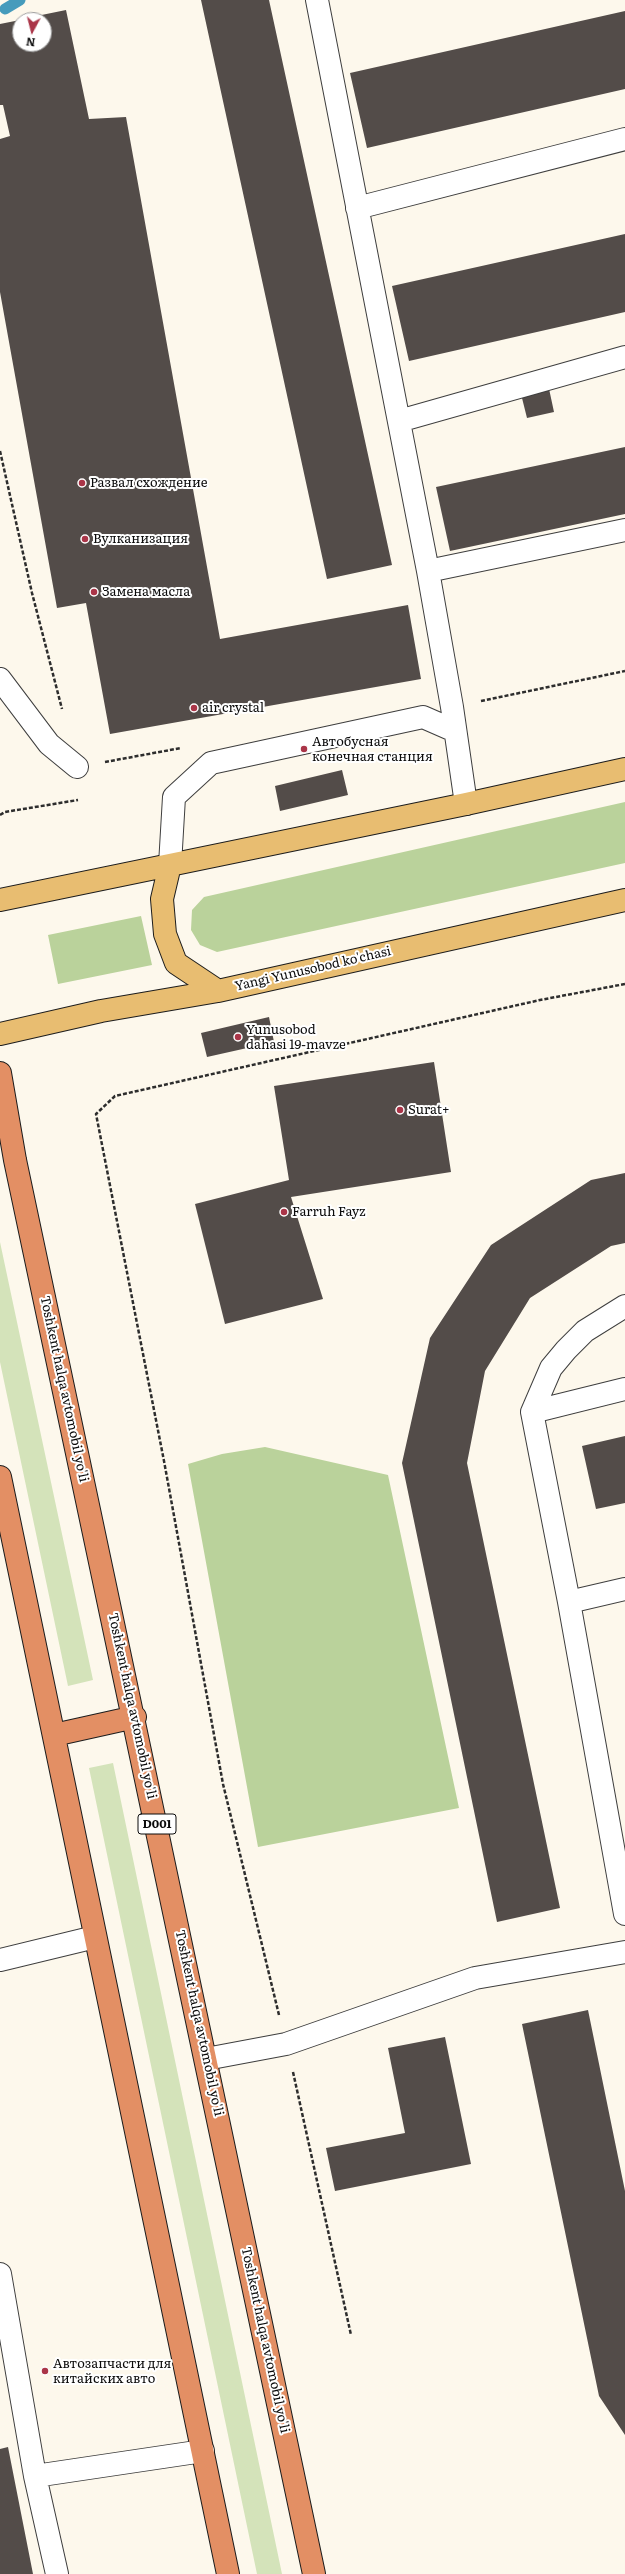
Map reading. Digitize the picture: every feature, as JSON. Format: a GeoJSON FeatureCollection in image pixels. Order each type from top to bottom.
{"type":"FeatureCollection","features":[{"type":"Feature","properties":{"kind":"highway","name":"Toshkent halqa avtomobil yo'li"},"geometry":{"type":"LineString","coordinates":[[0,1073],[15,1160],[135,1717],[314,2574]]}},
{"type":"Feature","properties":{"kind":"highway"},"geometry":{"type":"LineString","coordinates":[[0,1477],[228,2574]]}},
{"type":"Feature","properties":{"kind":"highway"},"geometry":{"type":"LineString","coordinates":[[54,1735],[135,1717]]}},
{"type":"Feature","properties":{"kind":"main road"},"geometry":{"type":"LineString","coordinates":[[0,900],[466,804],[625,769]]}},
{"type":"Feature","properties":{"kind":"main road"},"geometry":{"type":"LineString","coordinates":[[170,865],[162,899],[168,941],[176,963],[218,990]]}},
{"type":"Feature","properties":{"kind":"main road","name":"Yangi Yunusobod ko'chasi"},"geometry":{"type":"LineString","coordinates":[[0,1034],[101,1011],[218,990],[625,900]]}},
{"type":"Feature","properties":{"kind":"lane"},"geometry":{"type":"LineString","coordinates":[[317,0],[428,571],[452,707],[466,804]]}},
{"type":"Feature","properties":{"kind":"lane"},"geometry":{"type":"LineString","coordinates":[[357,208],[625,139]]}},
{"type":"Feature","properties":{"kind":"lane"},"geometry":{"type":"LineString","coordinates":[[399,421],[625,357]]}},
{"type":"Feature","properties":{"kind":"lane"},"geometry":{"type":"LineString","coordinates":[[428,571],[625,530]]}},
{"type":"Feature","properties":{"kind":"lane"},"geometry":{"type":"LineString","coordinates":[[0,679],[49,744],[77,767]]}},
{"type":"Feature","properties":{"kind":"lane"},"geometry":{"type":"LineString","coordinates":[[170,865],[174,797],[211,763],[422,717],[455,730]]}},
{"type":"Feature","properties":{"kind":"lane"},"geometry":{"type":"LineString","coordinates":[[625,1306],[585,1331],[566,1350],[551,1368],[532,1412],[569,1602],[625,1914]]}},
{"type":"Feature","properties":{"kind":"lane"},"geometry":{"type":"LineString","coordinates":[[532,1412],[625,1389]]}},
{"type":"Feature","properties":{"kind":"lane"},"geometry":{"type":"LineString","coordinates":[[569,1602],[625,1589]]}},
{"type":"Feature","properties":{"kind":"lane"},"geometry":{"type":"LineString","coordinates":[[0,1960],[95,1937]]}},
{"type":"Feature","properties":{"kind":"lane"},"geometry":{"type":"LineString","coordinates":[[206,2059],[286,2044],[475,1978],[625,1952]]}},
{"type":"Feature","properties":{"kind":"lane"},"geometry":{"type":"LineString","coordinates":[[0,2274],[35,2476],[57,2574]]}},
{"type":"Feature","properties":{"kind":"lane"},"geometry":{"type":"LineString","coordinates":[[35,2476],[203,2451]]}},
{"type":"Feature","properties":{"kind":"path"},"geometry":{"type":"LineString","coordinates":[[0,452],[32,593],[63,714]]}},
{"type":"Feature","properties":{"kind":"path"},"geometry":{"type":"LineString","coordinates":[[452,707],[625,671]]}},
{"type":"Feature","properties":{"kind":"path"},"geometry":{"type":"LineString","coordinates":[[77,767],[186,747]]}},
{"type":"Feature","properties":{"kind":"path"},"geometry":{"type":"LineString","coordinates":[[0,816],[5,812],[78,800]]}},
{"type":"Feature","properties":{"kind":"path"},"geometry":{"type":"LineString","coordinates":[[351,2334],[286,2044],[223,1784],[164,1461],[96,1114],[115,1096],[540,1000],[625,984]]}},
{"type":"Feature","properties":{"kind":"green space"},"geometry":{"type":"Polygon","coordinates":[[[625,802],[625,863],[217,952],[200,945],[191,930],[192,910],[204,897],[625,802]]]}},
{"type":"Feature","properties":{"kind":"green space"},"geometry":{"type":"Polygon","coordinates":[[[141,916],[152,965],[58,984],[48,935],[141,916]]]}},
{"type":"Feature","properties":{"kind":"green space"},"geometry":{"type":"Polygon","coordinates":[[[0,1242],[93,1680],[68,1686],[0,1362],[0,1242]]]}},
{"type":"Feature","properties":{"kind":"green space"},"geometry":{"type":"Polygon","coordinates":[[[265,1447],[388,1475],[459,1808],[258,1847],[188,1464],[222,1454],[265,1447]]]}},
{"type":"Feature","properties":{"kind":"green space"},"geometry":{"type":"Polygon","coordinates":[[[113,1763],[282,2574],[257,2574],[89,1768],[113,1763]]]}},
{"type":"Feature","properties":{"kind":"building"},"geometry":{"type":"Polygon","coordinates":[[[201,0],[269,0],[392,565],[327,579],[201,0]]]}},
{"type":"Feature","properties":{"kind":"building"},"geometry":{"type":"Polygon","coordinates":[[[66,10],[89,119],[126,117],[220,639],[408,605],[421,679],[110,734],[86,603],[57,608],[0,292],[0,139],[10,136],[3,105],[0,105],[0,24],[12,22],[12,52],[52,52],[52,13],[66,10]]]}},
{"type":"Feature","properties":{"kind":"building"},"geometry":{"type":"Polygon","coordinates":[[[625,11],[625,89],[367,148],[350,73],[625,11]]]}},
{"type":"Feature","properties":{"kind":"building"},"geometry":{"type":"Polygon","coordinates":[[[625,234],[625,312],[409,361],[392,286],[625,234]]]}},
{"type":"Feature","properties":{"kind":"building"},"geometry":{"type":"Polygon","coordinates":[[[548,384],[554,412],[527,418],[520,390],[548,384]]]}},
{"type":"Feature","properties":{"kind":"building"},"geometry":{"type":"Polygon","coordinates":[[[625,447],[625,514],[450,551],[436,487],[625,447]]]}},
{"type":"Feature","properties":{"kind":"building"},"geometry":{"type":"Polygon","coordinates":[[[342,770],[348,795],[280,811],[275,786],[342,770]]]}},
{"type":"Feature","properties":{"kind":"building","name":"Yunusobod dahasi 19-mavze"},"geometry":{"type":"Polygon","coordinates":[[[269,1017],[274,1042],[207,1057],[201,1033],[269,1017]]]}},
{"type":"Feature","properties":{"kind":"building"},"geometry":{"type":"Polygon","coordinates":[[[434,1062],[451,1172],[291,1197],[323,1299],[225,1324],[195,1204],[289,1180],[274,1086],[434,1062]]]}},
{"type":"Feature","properties":{"kind":"building"},"geometry":{"type":"Polygon","coordinates":[[[625,1173],[625,1243],[611,1246],[530,1298],[485,1371],[467,1463],[560,1908],[497,1922],[402,1463],[430,1338],[491,1245],[591,1180],[625,1173]]]}},
{"type":"Feature","properties":{"kind":"building"},"geometry":{"type":"Polygon","coordinates":[[[625,1436],[625,1503],[596,1509],[582,1446],[625,1436]]]}},
{"type":"Feature","properties":{"kind":"building"},"geometry":{"type":"Polygon","coordinates":[[[588,2010],[625,2191],[625,2435],[599,2396],[522,2024],[588,2010]]]}},
{"type":"Feature","properties":{"kind":"building"},"geometry":{"type":"Polygon","coordinates":[[[445,2037],[471,2164],[335,2191],[326,2148],[405,2133],[388,2048],[445,2037]]]}},
{"type":"Feature","properties":{"kind":"building"},"geometry":{"type":"Polygon","coordinates":[[[8,2447],[33,2574],[0,2574],[0,2449],[8,2447]]]}},
{"type":"Feature","properties":{"kind":"waterway"},"geometry":{"type":"LineString","coordinates":[[5,9],[20,0]]}},
{"type":"Feature","properties":{"kind":"place","name":"Развал схождение"},"geometry":{"type":"Point","coordinates":[82,483]}},
{"type":"Feature","properties":{"kind":"place","name":"Вулканизация"},"geometry":{"type":"Point","coordinates":[85,539]}},
{"type":"Feature","properties":{"kind":"place","name":"Замена масла"},"geometry":{"type":"Point","coordinates":[94,592]}},
{"type":"Feature","properties":{"kind":"place","name":"air crystal"},"geometry":{"type":"Point","coordinates":[194,708]}},
{"type":"Feature","properties":{"kind":"place","name":"Автобусная конечная станция"},"geometry":{"type":"Point","coordinates":[304,749]}},
{"type":"Feature","properties":{"kind":"place","name":"Yunusobod dahasi 19-mavze"},"geometry":{"type":"Point","coordinates":[238,1037]}},
{"type":"Feature","properties":{"kind":"place","name":"Surat+"},"geometry":{"type":"Point","coordinates":[400,1110]}},
{"type":"Feature","properties":{"kind":"place","name":"Farruh Fayz"},"geometry":{"type":"Point","coordinates":[284,1212]}},
{"type":"Feature","properties":{"kind":"place","name":"Автозапчасти для китайских авто"},"geometry":{"type":"Point","coordinates":[45,2371]}}]}
